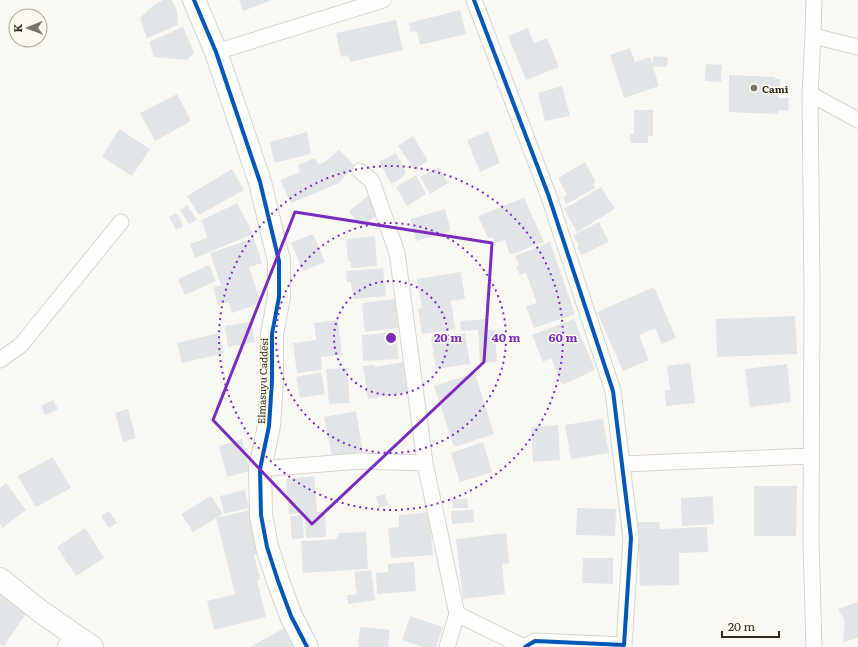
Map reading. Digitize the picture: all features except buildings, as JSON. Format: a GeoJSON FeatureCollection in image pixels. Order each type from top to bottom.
{"type":"FeatureCollection","features":[{"type":"Feature","properties":{"kind":"street","name":"Elmasuyu Caddesi"},"geometry":{"type":"LineString","coordinates":[[194,0],[216,52],[260,182],[279,261],[279,297],[272,334],[272,381],[269,426],[260,469],[261,515],[267,547],[278,581],[288,609],[307,647]]}},
{"type":"Feature","properties":{"kind":"street"},"geometry":{"type":"LineString","coordinates":[[216,52],[383,0]]}},
{"type":"Feature","properties":{"kind":"street"},"geometry":{"type":"LineString","coordinates":[[457,614],[524,647],[535,641],[624,645],[631,538],[613,391],[548,194],[474,0]]}},
{"type":"Feature","properties":{"kind":"street"},"geometry":{"type":"LineString","coordinates":[[814,0],[810,94],[812,291],[811,541],[814,647]]}},
{"type":"Feature","properties":{"kind":"street"},"geometry":{"type":"LineString","coordinates":[[813,36],[858,47]]}},
{"type":"Feature","properties":{"kind":"street"},"geometry":{"type":"LineString","coordinates":[[810,94],[858,120]]}},
{"type":"Feature","properties":{"kind":"street"},"geometry":{"type":"LineString","coordinates":[[360,171],[372,181],[396,253],[425,463],[457,614],[447,647]]}},
{"type":"Feature","properties":{"kind":"street"},"geometry":{"type":"LineString","coordinates":[[0,360],[21,345],[121,222]]}},
{"type":"Feature","properties":{"kind":"street"},"geometry":{"type":"LineString","coordinates":[[622,464],[811,456]]}},
{"type":"Feature","properties":{"kind":"street"},"geometry":{"type":"LineString","coordinates":[[260,469],[360,461],[425,463]]}},
{"type":"Feature","properties":{"kind":"street"},"geometry":{"type":"LineString","coordinates":[[0,579],[40,611],[69,641],[92,647]]}},
{"type":"Feature","properties":{"kind":"highlighted area"},"geometry":{"type":"Polygon","coordinates":[[[295,212],[492,243],[484,362],[312,524],[213,420],[295,212]]]}},
{"type":"Feature","properties":{"kind":"cycle path"},"geometry":{"type":"LineString","coordinates":[[194,0],[216,52],[260,182],[279,261],[279,297],[272,334],[272,381],[269,426],[260,469],[261,515],[267,547],[278,581],[291,616],[307,647]]}},
{"type":"Feature","properties":{"kind":"cycle path"},"geometry":{"type":"LineString","coordinates":[[474,0],[548,194],[613,391],[631,538],[624,645],[535,641],[525,647]]}},
{"type":"Feature","properties":{"kind":"place","name":"Cami"},"geometry":{"type":"Point","coordinates":[754,88]}}]}
